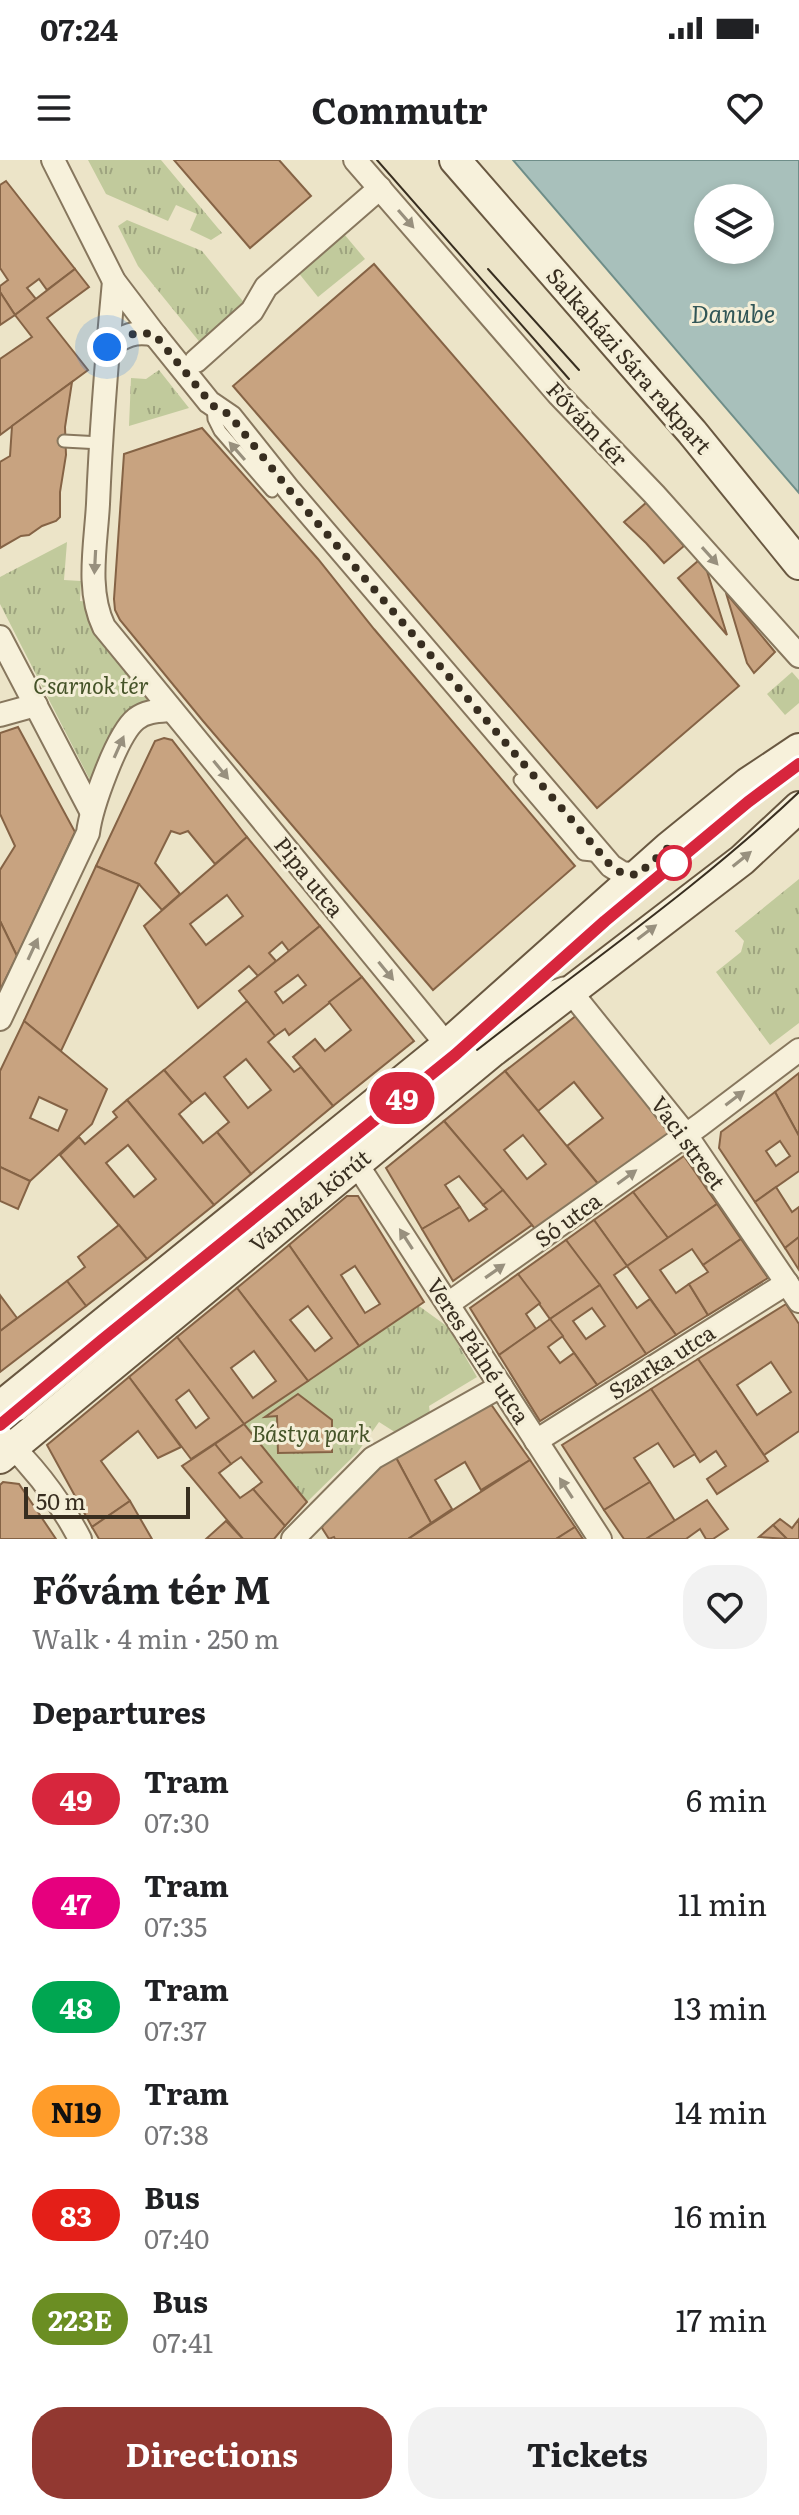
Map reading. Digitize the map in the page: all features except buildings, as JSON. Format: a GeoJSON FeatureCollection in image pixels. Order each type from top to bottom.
{"type":"FeatureCollection","features":[{"type":"Feature","properties":{"kind":"main road","name":"Salkaházi Sára rakpart"},"geometry":{"type":"LineString","coordinates":[[455,160],[692,432],[799,564]]}},
{"type":"Feature","properties":{"kind":"main road"},"geometry":{"type":"LineString","coordinates":[[637,875],[748,783],[797,752]]}},
{"type":"Feature","properties":{"kind":"main road"},"geometry":{"type":"LineString","coordinates":[[580,982],[742,860],[793,817]]}},
{"type":"Feature","properties":{"kind":"main road","name":"Vámház körút"},"geometry":{"type":"LineString","coordinates":[[10,1410],[452,1051],[637,875]]}},
{"type":"Feature","properties":{"kind":"main road","name":"Vámház körút"},"geometry":{"type":"LineString","coordinates":[[4,1446],[580,982]]}},
{"type":"Feature","properties":{"kind":"street"},"geometry":{"type":"LineString","coordinates":[[53,160],[114,281],[155,335],[213,406],[231,417],[290,491],[611,866],[622,873],[637,875]]}},
{"type":"Feature","properties":{"kind":"street","name":"Fővám tér"},"geometry":{"type":"LineString","coordinates":[[355,160],[559,395],[654,494],[799,656]]}},
{"type":"Feature","properties":{"kind":"street"},"geometry":{"type":"LineString","coordinates":[[196,361],[252,311],[266,287],[380,188]]}},
{"type":"Feature","properties":{"kind":"street"},"geometry":{"type":"LineString","coordinates":[[114,281],[107,347],[94,588],[104,627],[171,710]]}},
{"type":"Feature","properties":{"kind":"street"},"geometry":{"type":"LineString","coordinates":[[107,347],[131,333],[155,335]]}},
{"type":"Feature","properties":{"kind":"street"},"geometry":{"type":"LineString","coordinates":[[0,637],[91,811]]}},
{"type":"Feature","properties":{"kind":"street"},"geometry":{"type":"LineString","coordinates":[[0,715],[36,705]]}},
{"type":"Feature","properties":{"kind":"street"},"geometry":{"type":"LineString","coordinates":[[0,1019],[88,833],[91,811],[127,728],[139,717],[171,710]]}},
{"type":"Feature","properties":{"kind":"street","name":"Pipa utca"},"geometry":{"type":"LineString","coordinates":[[171,710],[452,1051]]}},
{"type":"Feature","properties":{"kind":"street","name":"Vaci street"},"geometry":{"type":"LineString","coordinates":[[580,982],[686,1135],[785,1293]]}},
{"type":"Feature","properties":{"kind":"street"},"geometry":{"type":"LineString","coordinates":[[686,1135],[799,1050]]}},
{"type":"Feature","properties":{"kind":"street","name":"Só utca"},"geometry":{"type":"LineString","coordinates":[[448,1304],[686,1135]]}},
{"type":"Feature","properties":{"kind":"street","name":"Veres Pálné utca"},"geometry":{"type":"LineString","coordinates":[[356,1163],[600,1539]]}},
{"type":"Feature","properties":{"kind":"street","name":"Szarka utca"},"geometry":{"type":"LineString","coordinates":[[536,1441],[785,1293]]}},
{"type":"Feature","properties":{"kind":"street"},"geometry":{"type":"LineString","coordinates":[[301,1536],[373,1458],[501,1386]]}},
{"type":"Feature","properties":{"kind":"street"},"geometry":{"type":"LineString","coordinates":[[4,1446],[45,1482],[80,1539]]}},
{"type":"Feature","properties":{"kind":"lane"},"geometry":{"type":"LineString","coordinates":[[213,406],[214,419],[220,431],[272,491]]}},
{"type":"Feature","properties":{"kind":"lane"},"geometry":{"type":"LineString","coordinates":[[64,441],[101,443]]}},
{"type":"Feature","properties":{"kind":"lane"},"geometry":{"type":"LineString","coordinates":[[520,780],[583,854],[603,856]]}},
{"type":"Feature","properties":{"kind":"lane","name":"Vámház körút"},"geometry":{"type":"LineString","coordinates":[[538,992],[565,942]]}},
{"type":"Feature","properties":{"kind":"lane","name":"Vámház körút"},"geometry":{"type":"LineString","coordinates":[[452,1051],[538,992],[580,982]]}},
{"type":"Feature","properties":{"kind":"lane"},"geometry":{"type":"LineString","coordinates":[[0,1417],[10,1410]]}},
{"type":"Feature","properties":{"kind":"lane"},"geometry":{"type":"LineString","coordinates":[[4,1446],[10,1410]]}},
{"type":"Feature","properties":{"kind":"green space"},"geometry":{"type":"Polygon","coordinates":[[[88,160],[161,160],[222,233],[211,240],[190,230],[197,214],[176,205],[168,221],[106,194],[88,160]]]}},
{"type":"Feature","properties":{"kind":"green space"},"geometry":{"type":"Polygon","coordinates":[[[127,220],[202,251],[246,305],[202,345],[138,266],[118,226],[127,220]]]}},
{"type":"Feature","properties":{"kind":"green space"},"geometry":{"type":"Polygon","coordinates":[[[344,234],[365,259],[318,297],[297,271],[344,234]]]}},
{"type":"Feature","properties":{"kind":"green space"},"geometry":{"type":"Polygon","coordinates":[[[159,370],[189,408],[129,426],[131,378],[146,379],[159,370]]]}},
{"type":"Feature","properties":{"kind":"green space","name":"Csarnok tér"},"geometry":{"type":"Polygon","coordinates":[[[67,542],[64,580],[81,581],[80,601],[90,602],[158,700],[92,784],[0,604],[0,577],[67,542]]]}},
{"type":"Feature","properties":{"kind":"green space"},"geometry":{"type":"Polygon","coordinates":[[[792,672],[799,680],[799,703],[785,715],[767,694],[792,672]]]}},
{"type":"Feature","properties":{"kind":"green space"},"geometry":{"type":"Polygon","coordinates":[[[799,879],[799,1023],[770,1045],[716,972],[741,952],[744,941],[735,931],[799,879]]]}},
{"type":"Feature","properties":{"kind":"green space","name":"Bástya park"},"geometry":{"type":"Polygon","coordinates":[[[419,1306],[448,1327],[477,1377],[429,1406],[431,1421],[401,1436],[379,1422],[357,1453],[307,1502],[244,1424],[419,1306]]]}},
{"type":"Feature","properties":{"kind":"water","name":"Danube"},"geometry":{"type":"Polygon","coordinates":[[[513,160],[799,160],[799,493],[513,160]]]}},
{"type":"Feature","properties":{"kind":"tram line"},"geometry":{"type":"LineString","coordinates":[[377,160],[569,379]]}},
{"type":"Feature","properties":{"kind":"tram line"},"geometry":{"type":"LineString","coordinates":[[488,269],[579,370]]}},
{"type":"Feature","properties":{"kind":"tram line"},"geometry":{"type":"LineString","coordinates":[[0,1425],[455,1055],[605,921],[748,802],[799,764]]}},
{"type":"Feature","properties":{"kind":"tram line","name":"49"},"geometry":{"type":"LineString","coordinates":[[0,1425],[455,1055],[605,921],[748,802],[799,764]]}},
{"type":"Feature","properties":{"kind":"tram line"},"geometry":{"type":"LineString","coordinates":[[477,1050],[682,893],[799,792]]}},
{"type":"Feature","properties":{"kind":"route"},"geometry":{"type":"LineString","coordinates":[[107,347],[131,333],[155,335],[213,406],[231,417],[290,491],[611,866],[622,873],[637,875],[668,848],[674,863]]}}]}
